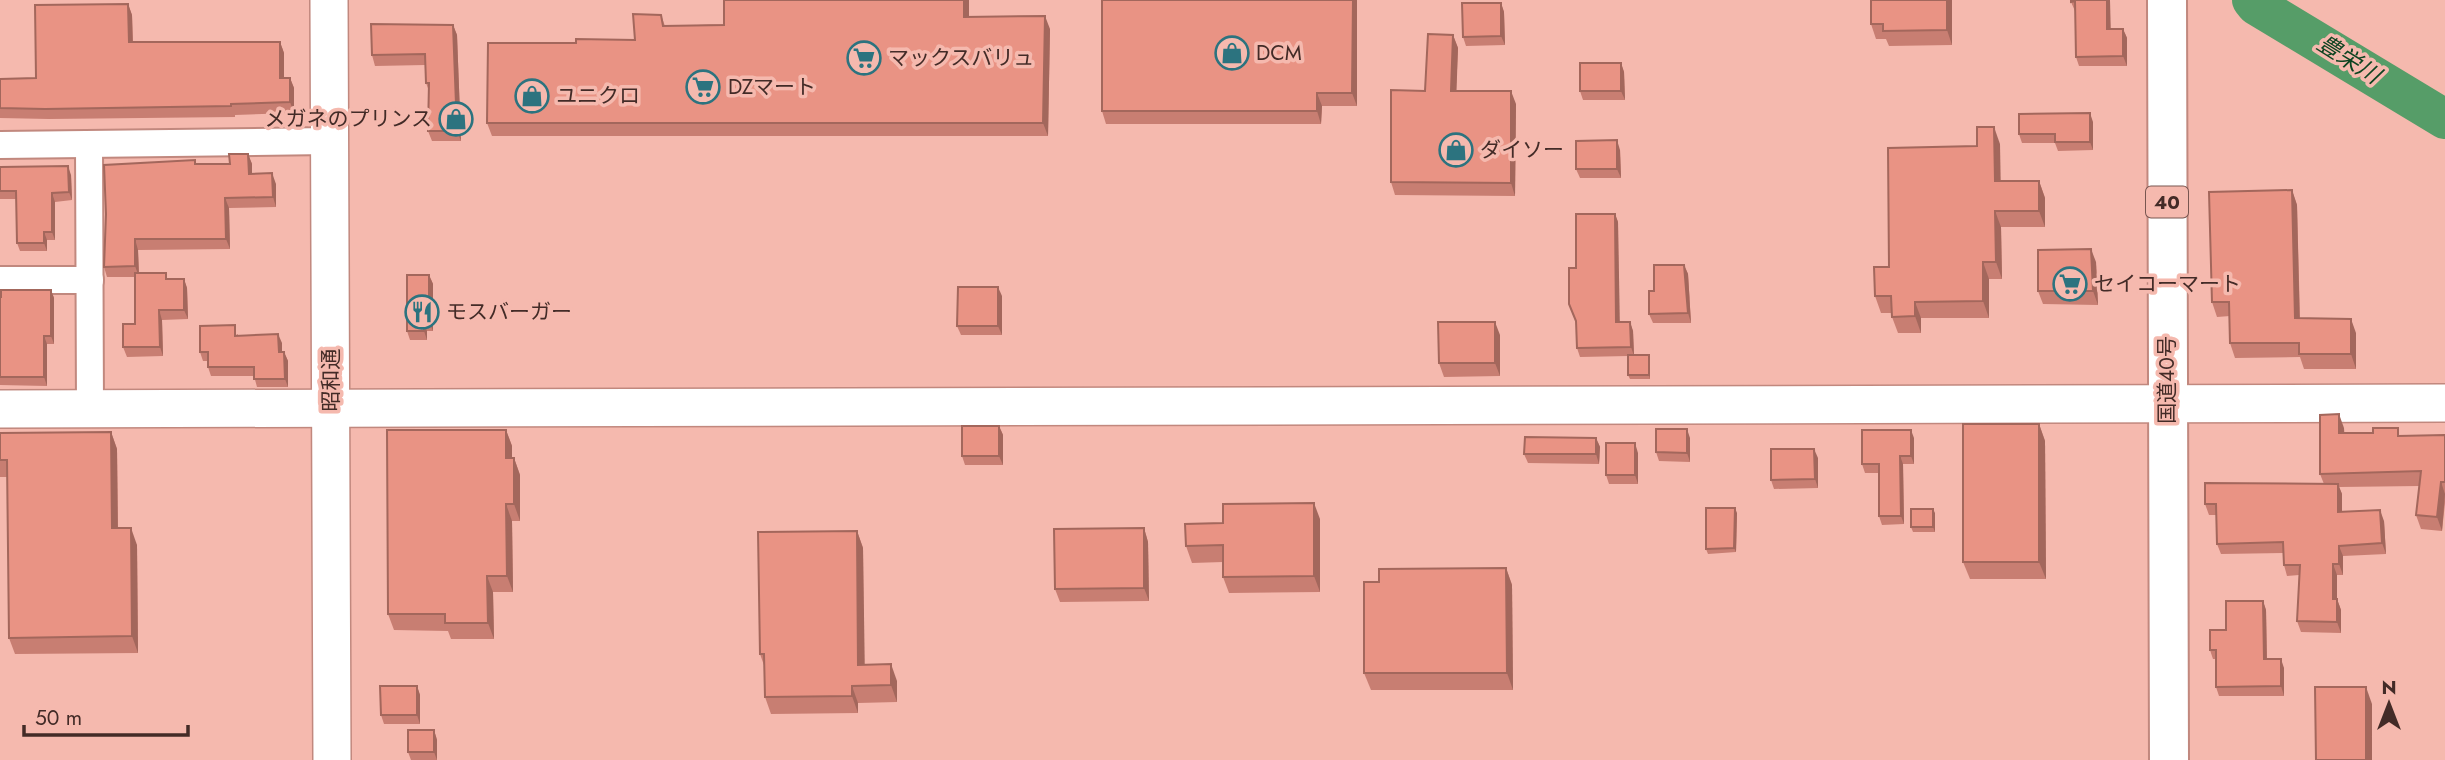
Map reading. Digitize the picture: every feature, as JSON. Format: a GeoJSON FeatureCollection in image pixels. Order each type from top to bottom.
{"type":"FeatureCollection","features":[{"type":"Feature","properties":{"kind":"highway","name":"国道40号"},"geometry":{"type":"LineString","coordinates":[[2167,0],[2169,760]]}},
{"type":"Feature","properties":{"kind":"street","name":"昭和通"},"geometry":{"type":"LineString","coordinates":[[328,0],[332,760]]}},
{"type":"Feature","properties":{"kind":"street"},"geometry":{"type":"LineString","coordinates":[[0,145],[329,141]]}},
{"type":"Feature","properties":{"kind":"street"},"geometry":{"type":"LineString","coordinates":[[89,144],[90,409]]}},
{"type":"Feature","properties":{"kind":"street"},"geometry":{"type":"LineString","coordinates":[[0,280],[90,280]]}},
{"type":"Feature","properties":{"kind":"street"},"geometry":{"type":"LineString","coordinates":[[0,409],[2445,403]]}},
{"type":"Feature","properties":{"kind":"building"},"geometry":{"type":"Polygon","coordinates":[[[724,0],[964,0],[964,17],[1045,16],[1043,123],[487,123],[488,43],[576,43],[576,39],[635,40],[633,14],[661,15],[663,26],[724,25],[724,0]]]}},
{"type":"Feature","properties":{"kind":"building","name":"DCM"},"geometry":{"type":"Polygon","coordinates":[[[1102,0],[1353,0],[1352,93],[1317,93],[1317,111],[1102,111],[1102,0]]]}},
{"type":"Feature","properties":{"kind":"building"},"geometry":{"type":"Polygon","coordinates":[[[1871,0],[1947,0],[1947,30],[1883,31],[1883,24],[1871,24],[1871,0]]]}},
{"type":"Feature","properties":{"kind":"building"},"geometry":{"type":"Polygon","coordinates":[[[2071,0],[2107,0],[2107,29],[2123,29],[2123,56],[2076,57],[2075,1],[2071,0]]]}},
{"type":"Feature","properties":{"kind":"building"},"geometry":{"type":"Polygon","coordinates":[[[1462,3],[1501,3],[1501,36],[1463,37],[1462,3]]]}},
{"type":"Feature","properties":{"kind":"building"},"geometry":{"type":"Polygon","coordinates":[[[128,4],[129,42],[280,42],[280,78],[290,78],[290,102],[231,106],[0,108],[0,79],[36,78],[35,5],[128,4]]]}},
{"type":"Feature","properties":{"kind":"building"},"geometry":{"type":"Polygon","coordinates":[[[371,24],[453,25],[457,131],[428,131],[429,83],[426,83],[425,54],[372,55],[371,24]]]}},
{"type":"Feature","properties":{"kind":"building","name":"ダイソー"},"geometry":{"type":"Polygon","coordinates":[[[1428,34],[1453,35],[1451,91],[1511,91],[1511,183],[1391,182],[1391,90],[1425,91],[1428,34]]]}},
{"type":"Feature","properties":{"kind":"building"},"geometry":{"type":"Polygon","coordinates":[[[1580,63],[1621,63],[1621,91],[1580,91],[1580,63]]]}},
{"type":"Feature","properties":{"kind":"building"},"geometry":{"type":"Polygon","coordinates":[[[2090,113],[2090,142],[2055,142],[2055,134],[2019,134],[2019,114],[2090,113]]]}},
{"type":"Feature","properties":{"kind":"building"},"geometry":{"type":"Polygon","coordinates":[[[1977,127],[1994,127],[1995,181],[2039,181],[2039,211],[1995,211],[1996,262],[1983,262],[1983,301],[1915,302],[1915,316],[1892,317],[1891,296],[1875,296],[1874,267],[1889,267],[1888,148],[1977,146],[1977,127]]]}},
{"type":"Feature","properties":{"kind":"building"},"geometry":{"type":"Polygon","coordinates":[[[1617,140],[1617,169],[1576,169],[1576,141],[1617,140]]]}},
{"type":"Feature","properties":{"kind":"building"},"geometry":{"type":"Polygon","coordinates":[[[229,154],[248,154],[249,174],[272,173],[273,197],[225,198],[226,239],[135,239],[135,266],[104,267],[104,165],[195,160],[195,164],[230,164],[229,154]]]}},
{"type":"Feature","properties":{"kind":"building"},"geometry":{"type":"Polygon","coordinates":[[[68,166],[69,192],[52,193],[52,232],[44,232],[44,243],[17,243],[16,191],[0,191],[0,167],[68,166]]]}},
{"type":"Feature","properties":{"kind":"building"},"geometry":{"type":"Polygon","coordinates":[[[2292,190],[2295,318],[2351,319],[2351,354],[2299,354],[2299,343],[2230,343],[2229,302],[2212,302],[2209,192],[2292,190]]]}},
{"type":"Feature","properties":{"kind":"building"},"geometry":{"type":"Polygon","coordinates":[[[1576,214],[1615,214],[1616,322],[1630,322],[1631,347],[1577,348],[1576,321],[1569,304],[1569,268],[1576,268],[1576,214]]]}},
{"type":"Feature","properties":{"kind":"building","name":"セイコーマート"},"geometry":{"type":"Polygon","coordinates":[[[2091,249],[2093,291],[2038,291],[2038,250],[2091,249]]]}},
{"type":"Feature","properties":{"kind":"building"},"geometry":{"type":"Polygon","coordinates":[[[1654,265],[1684,265],[1688,313],[1649,314],[1649,291],[1654,291],[1654,265]]]}},
{"type":"Feature","properties":{"kind":"building"},"geometry":{"type":"Polygon","coordinates":[[[135,273],[166,273],[166,279],[184,279],[184,310],[159,310],[160,347],[123,347],[123,324],[135,324],[135,273]]]}},
{"type":"Feature","properties":{"kind":"building"},"geometry":{"type":"Polygon","coordinates":[[[407,275],[429,275],[429,322],[424,322],[424,331],[407,331],[407,275]]]}},
{"type":"Feature","properties":{"kind":"building"},"geometry":{"type":"Polygon","coordinates":[[[958,287],[998,287],[998,326],[957,326],[958,287]]]}},
{"type":"Feature","properties":{"kind":"building"},"geometry":{"type":"Polygon","coordinates":[[[1,290],[51,290],[51,336],[44,336],[44,377],[0,377],[1,290]]]}},
{"type":"Feature","properties":{"kind":"building"},"geometry":{"type":"Polygon","coordinates":[[[1438,322],[1495,322],[1495,363],[1439,363],[1438,322]]]}},
{"type":"Feature","properties":{"kind":"building"},"geometry":{"type":"Polygon","coordinates":[[[235,325],[235,336],[278,334],[279,352],[284,352],[285,379],[254,379],[254,367],[208,367],[208,352],[200,352],[200,326],[235,325]]]}},
{"type":"Feature","properties":{"kind":"building"},"geometry":{"type":"Polygon","coordinates":[[[1628,355],[1649,355],[1649,375],[1628,375],[1628,355]]]}},
{"type":"Feature","properties":{"kind":"building"},"geometry":{"type":"Polygon","coordinates":[[[2339,414],[2339,433],[2373,433],[2373,428],[2398,428],[2398,436],[2445,435],[2445,482],[2441,482],[2437,517],[2416,515],[2421,471],[2320,474],[2320,415],[2339,414]]]}},
{"type":"Feature","properties":{"kind":"building"},"geometry":{"type":"Polygon","coordinates":[[[1963,424],[2039,424],[2039,562],[1963,562],[1963,424]]]}},
{"type":"Feature","properties":{"kind":"building"},"geometry":{"type":"Polygon","coordinates":[[[962,426],[999,426],[999,456],[962,456],[962,426]]]}},
{"type":"Feature","properties":{"kind":"building"},"geometry":{"type":"Polygon","coordinates":[[[1656,429],[1687,429],[1687,453],[1656,452],[1656,429]]]}},
{"type":"Feature","properties":{"kind":"building"},"geometry":{"type":"Polygon","coordinates":[[[387,430],[506,430],[506,458],[514,458],[514,504],[506,504],[507,576],[487,576],[488,623],[445,623],[445,614],[388,614],[387,430]]]}},
{"type":"Feature","properties":{"kind":"building"},"geometry":{"type":"Polygon","coordinates":[[[1862,430],[1911,430],[1911,456],[1900,456],[1901,516],[1879,516],[1879,464],[1862,464],[1862,430]]]}},
{"type":"Feature","properties":{"kind":"building"},"geometry":{"type":"Polygon","coordinates":[[[111,432],[112,528],[131,528],[132,636],[9,638],[7,460],[0,460],[0,433],[111,432]]]}},
{"type":"Feature","properties":{"kind":"building"},"geometry":{"type":"Polygon","coordinates":[[[1525,437],[1596,438],[1596,454],[1524,454],[1525,437]]]}},
{"type":"Feature","properties":{"kind":"building"},"geometry":{"type":"Polygon","coordinates":[[[1606,443],[1635,443],[1635,475],[1606,475],[1606,443]]]}},
{"type":"Feature","properties":{"kind":"building"},"geometry":{"type":"Polygon","coordinates":[[[1771,449],[1814,449],[1815,479],[1771,480],[1771,449]]]}},
{"type":"Feature","properties":{"kind":"building"},"geometry":{"type":"Polygon","coordinates":[[[2205,483],[2338,484],[2338,512],[2380,510],[2382,543],[2339,546],[2339,564],[2333,564],[2333,599],[2337,599],[2337,622],[2297,621],[2300,565],[2284,565],[2283,542],[2217,544],[2216,504],[2205,504],[2205,483]]]}},
{"type":"Feature","properties":{"kind":"building"},"geometry":{"type":"Polygon","coordinates":[[[1314,503],[1314,576],[1223,577],[1223,545],[1186,546],[1185,524],[1223,523],[1223,504],[1314,503]]]}},
{"type":"Feature","properties":{"kind":"building"},"geometry":{"type":"Polygon","coordinates":[[[1706,508],[1735,508],[1734,548],[1706,549],[1706,508]]]}},
{"type":"Feature","properties":{"kind":"building"},"geometry":{"type":"Polygon","coordinates":[[[1911,509],[1933,509],[1933,527],[1911,527],[1911,509]]]}},
{"type":"Feature","properties":{"kind":"building"},"geometry":{"type":"Polygon","coordinates":[[[1144,528],[1144,588],[1055,589],[1054,529],[1144,528]]]}},
{"type":"Feature","properties":{"kind":"building"},"geometry":{"type":"Polygon","coordinates":[[[857,531],[858,665],[891,664],[891,685],[852,686],[852,696],[765,697],[764,654],[760,654],[758,532],[857,531]]]}},
{"type":"Feature","properties":{"kind":"building"},"geometry":{"type":"Polygon","coordinates":[[[1506,568],[1507,673],[1364,673],[1364,582],[1379,582],[1379,569],[1506,568]]]}},
{"type":"Feature","properties":{"kind":"building"},"geometry":{"type":"Polygon","coordinates":[[[2226,601],[2263,601],[2264,659],[2281,659],[2281,686],[2216,687],[2216,650],[2210,650],[2210,630],[2226,630],[2226,601]]]}},
{"type":"Feature","properties":{"kind":"building"},"geometry":{"type":"Polygon","coordinates":[[[380,686],[417,686],[417,715],[381,715],[380,686]]]}},
{"type":"Feature","properties":{"kind":"building"},"geometry":{"type":"Polygon","coordinates":[[[2315,687],[2366,687],[2366,760],[2316,760],[2315,687]]]}},
{"type":"Feature","properties":{"kind":"building"},"geometry":{"type":"Polygon","coordinates":[[[408,730],[434,730],[434,752],[408,752],[408,730]]]}},
{"type":"Feature","properties":{"kind":"waterway","name":"豊栄川"},"geometry":{"type":"LineString","coordinates":[[2252,0],[2256,5],[2445,119]]}},
{"type":"Feature","properties":{"kind":"place","name":"DCM"},"geometry":{"type":"Point","coordinates":[1232,53]}},
{"type":"Feature","properties":{"kind":"place","name":"マックスバリュ"},"geometry":{"type":"Point","coordinates":[864,58]}},
{"type":"Feature","properties":{"kind":"place","name":"DZマート"},"geometry":{"type":"Point","coordinates":[703,87]}},
{"type":"Feature","properties":{"kind":"place","name":"ユニクロ"},"geometry":{"type":"Point","coordinates":[532,96]}},
{"type":"Feature","properties":{"kind":"place","name":"メガネのプリンス"},"geometry":{"type":"Point","coordinates":[456,119]}},
{"type":"Feature","properties":{"kind":"place","name":"ダイソー"},"geometry":{"type":"Point","coordinates":[1456,150]}},
{"type":"Feature","properties":{"kind":"place","name":"セイコーマート"},"geometry":{"type":"Point","coordinates":[2070,284]}},
{"type":"Feature","properties":{"kind":"place","name":"モスバーガー"},"geometry":{"type":"Point","coordinates":[422,312]}}]}
